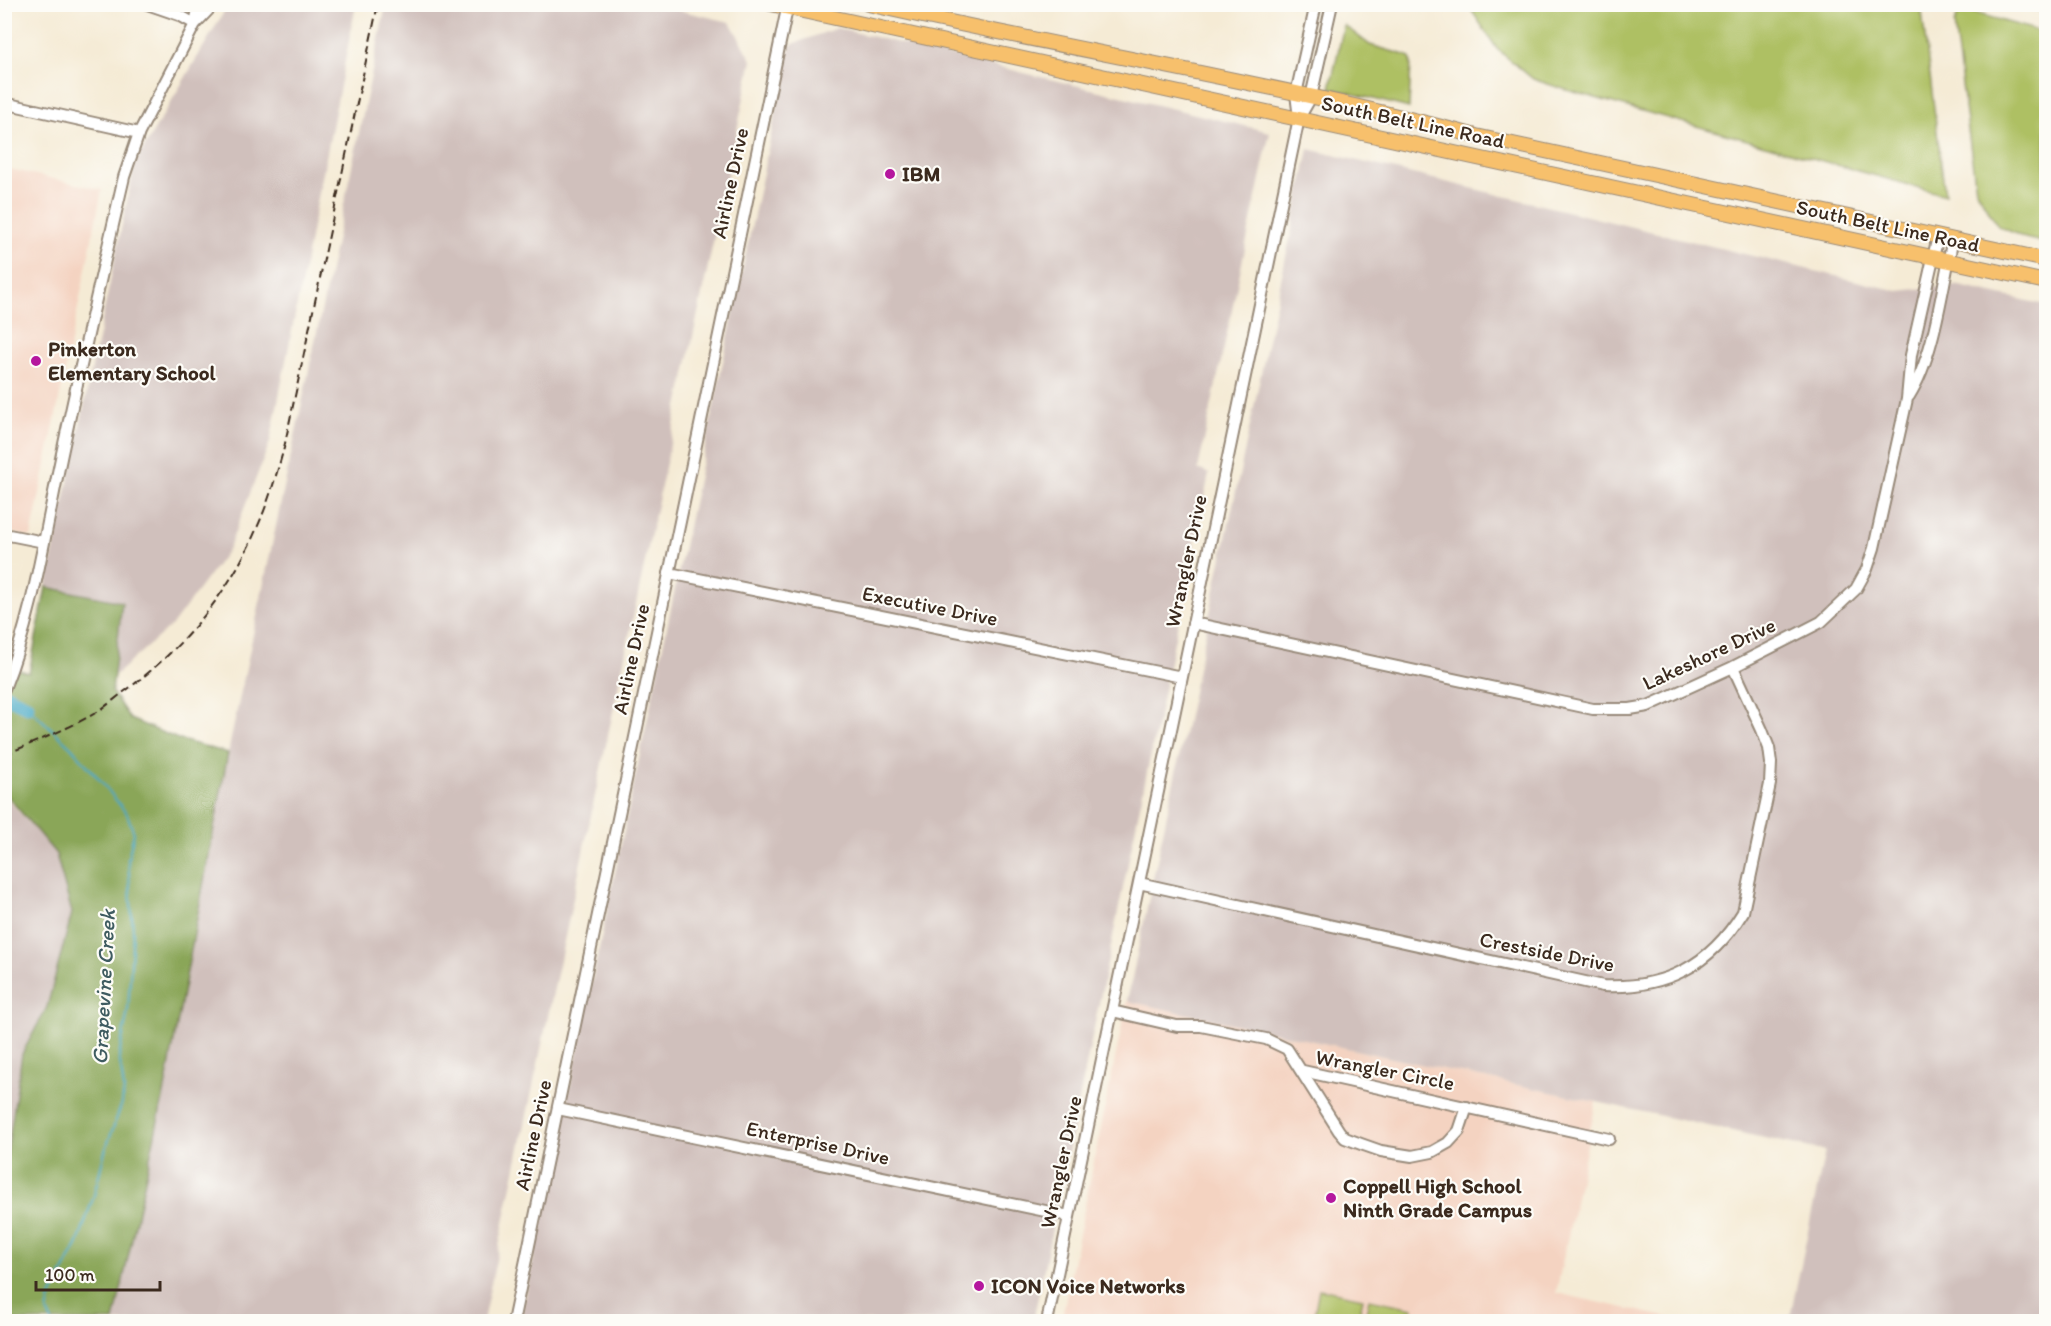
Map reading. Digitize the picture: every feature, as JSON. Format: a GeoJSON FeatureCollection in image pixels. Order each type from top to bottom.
{"type":"FeatureCollection","features":[{"type":"Feature","properties":{"kind":"main road","name":"South Belt Line Road"},"geometry":{"type":"LineString","coordinates":[[771,4],[2046,282]]}},
{"type":"Feature","properties":{"kind":"main road","name":"South Belt Line Road"},"geometry":{"type":"LineString","coordinates":[[868,4],[1311,97],[1476,136],[2046,260]]}},
{"type":"Feature","properties":{"kind":"main road"},"geometry":{"type":"LineString","coordinates":[[1023,59],[1028,39]]}},
{"type":"Feature","properties":{"kind":"main road"},"geometry":{"type":"LineString","coordinates":[[1713,208],[1718,188]]}},
{"type":"Feature","properties":{"kind":"street"},"geometry":{"type":"LineString","coordinates":[[147,4],[179,15],[195,24]]}},
{"type":"Feature","properties":{"kind":"street"},"geometry":{"type":"LineString","coordinates":[[4,689],[19,648],[44,542],[59,464],[124,177],[139,133],[195,24],[199,4]]}},
{"type":"Feature","properties":{"kind":"street"},"geometry":{"type":"LineString","coordinates":[[195,24],[214,4]]}},
{"type":"Feature","properties":{"kind":"street"},"geometry":{"type":"LineString","coordinates":[[1299,118],[1296,94],[1316,4]]}},
{"type":"Feature","properties":{"kind":"street"},"geometry":{"type":"LineString","coordinates":[[1299,118],[1311,97],[1332,4]]}},
{"type":"Feature","properties":{"kind":"street","name":"Airline Drive"},"geometry":{"type":"LineString","coordinates":[[513,1322],[787,6]]}},
{"type":"Feature","properties":{"kind":"street"},"geometry":{"type":"LineString","coordinates":[[4,103],[139,133]]}},
{"type":"Feature","properties":{"kind":"street","name":"Wrangler Drive"},"geometry":{"type":"LineString","coordinates":[[1047,1322],[1299,118]]}},
{"type":"Feature","properties":{"kind":"street","name":"Lakeshore Drive"},"geometry":{"type":"LineString","coordinates":[[1193,623],[1593,710],[1609,711],[1648,706],[1733,667],[1821,622],[1856,589],[1874,548],[1907,399],[1911,355],[1938,236]]}},
{"type":"Feature","properties":{"kind":"street","name":"Lakeshore Drive"},"geometry":{"type":"LineString","coordinates":[[1907,399],[1917,384],[1928,356],[1953,239]]}},
{"type":"Feature","properties":{"kind":"street"},"geometry":{"type":"LineString","coordinates":[[4,534],[44,542]]}},
{"type":"Feature","properties":{"kind":"street","name":"Executive Drive"},"geometry":{"type":"LineString","coordinates":[[669,573],[1182,677]]}},
{"type":"Feature","properties":{"kind":"street","name":"Crestside Drive"},"geometry":{"type":"LineString","coordinates":[[1139,884],[1603,986],[1629,987],[1673,977],[1698,963],[1717,947],[1743,912],[1770,784],[1769,748],[1733,667]]}},
{"type":"Feature","properties":{"kind":"street"},"geometry":{"type":"LineString","coordinates":[[1112,1011],[1177,1026],[1201,1026],[1266,1039],[1287,1048],[1303,1071]]}},
{"type":"Feature","properties":{"kind":"street","name":"Wrangler Circle"},"geometry":{"type":"LineString","coordinates":[[1303,1071],[1339,1131],[1346,1138],[1382,1151],[1412,1156],[1432,1152],[1448,1143],[1459,1131],[1467,1107]]}},
{"type":"Feature","properties":{"kind":"street","name":"Wrangler Circle"},"geometry":{"type":"LineString","coordinates":[[1303,1071],[1609,1139]]}},
{"type":"Feature","properties":{"kind":"street","name":"Enterprise Drive"},"geometry":{"type":"LineString","coordinates":[[558,1109],[1069,1216]]}},
{"type":"Feature","properties":{"kind":"shaded area"},"geometry":{"type":"Polygon","coordinates":[[[651,4],[730,22],[752,60],[483,1321],[114,1322],[165,1089],[228,753],[386,5],[651,4]]]}},
{"type":"Feature","properties":{"kind":"shaded area"},"geometry":{"type":"Polygon","coordinates":[[[228,5],[356,5],[270,442],[228,550],[173,624],[114,676],[122,602],[46,587],[135,163],[228,5]]]}},
{"type":"Feature","properties":{"kind":"shaded area"},"geometry":{"type":"Polygon","coordinates":[[[837,28],[1270,132],[1198,469],[1209,474],[1033,1321],[520,1322],[790,45],[837,28]]]}},
{"type":"Feature","properties":{"kind":"shaded area"},"geometry":{"type":"Polygon","coordinates":[[[1309,149],[1898,291],[1955,285],[2046,305],[2046,1321],[1789,1321],[1825,1151],[1127,1001],[1309,149]]]}},
{"type":"Feature","properties":{"kind":"shaded area","name":"Pinkerton Elementary School"},"geometry":{"type":"Polygon","coordinates":[[[5,168],[102,190],[31,537],[5,531],[5,168]]]}},
{"type":"Feature","properties":{"kind":"shaded area"},"geometry":{"type":"Polygon","coordinates":[[[5,796],[56,854],[72,913],[47,1007],[22,1054],[5,1175],[5,796]]]}},
{"type":"Feature","properties":{"kind":"shaded area","name":"Coppell High School Ninth Grade Campus"},"geometry":{"type":"Polygon","coordinates":[[[1127,1001],[1596,1102],[1556,1293],[1684,1321],[1061,1322],[1127,1001]]]}},
{"type":"Feature","properties":{"kind":"green space"},"geometry":{"type":"Polygon","coordinates":[[[1468,5],[1921,5],[1945,195],[1533,79],[1497,49],[1468,5]]]}},
{"type":"Feature","properties":{"kind":"green space"},"geometry":{"type":"Polygon","coordinates":[[[1968,11],[2046,33],[2046,243],[2025,238],[1998,226],[1976,190],[1954,24],[1959,12],[1968,11]]]}},
{"type":"Feature","properties":{"kind":"green space"},"geometry":{"type":"Polygon","coordinates":[[[1344,25],[1370,45],[1408,56],[1411,60],[1409,108],[1330,88],[1344,25]]]}},
{"type":"Feature","properties":{"kind":"green space"},"geometry":{"type":"Polygon","coordinates":[[[46,587],[122,602],[112,692],[130,719],[178,739],[228,753],[165,1089],[114,1321],[5,1321],[4,1175],[22,1054],[47,1007],[72,913],[56,854],[5,793],[4,665],[29,673],[46,587]]]}},
{"type":"Feature","properties":{"kind":"green space"},"geometry":{"type":"Polygon","coordinates":[[[1319,1289],[1363,1298],[1358,1321],[1313,1321],[1319,1289]]]}},
{"type":"Feature","properties":{"kind":"green space"},"geometry":{"type":"Polygon","coordinates":[[[1369,1299],[1413,1308],[1410,1321],[1364,1321],[1369,1299]]]}},
{"type":"Feature","properties":{"kind":"waterway"},"geometry":{"type":"LineString","coordinates":[[2023,4],[2046,13]]}},
{"type":"Feature","properties":{"kind":"waterway","name":"Grapevine Creek"},"geometry":{"type":"LineString","coordinates":[[4,695],[27,706]]}},
{"type":"Feature","properties":{"kind":"waterway","name":"Grapevine Creek"},"geometry":{"type":"LineString","coordinates":[[27,706],[71,747],[100,780],[127,814],[134,833],[128,859],[133,932],[128,1010],[119,1056],[124,1089],[122,1103],[105,1151],[94,1195],[78,1243],[50,1298],[47,1311],[52,1322]]}},
{"type":"Feature","properties":{"kind":"railway"},"geometry":{"type":"LineString","coordinates":[[4,755],[93,715],[145,675],[165,658],[201,620],[232,577],[245,554],[264,510],[284,448],[378,4]]}},
{"type":"Feature","properties":{"kind":"place","name":"IBM"},"geometry":{"type":"Point","coordinates":[890,174]}},
{"type":"Feature","properties":{"kind":"place","name":"Pinkerton Elementary School"},"geometry":{"type":"Point","coordinates":[36,361]}},
{"type":"Feature","properties":{"kind":"place","name":"Coppell High School Ninth Grade Campus"},"geometry":{"type":"Point","coordinates":[1331,1198]}},
{"type":"Feature","properties":{"kind":"place","name":"ICON Voice Networks"},"geometry":{"type":"Point","coordinates":[979,1286]}}]}
